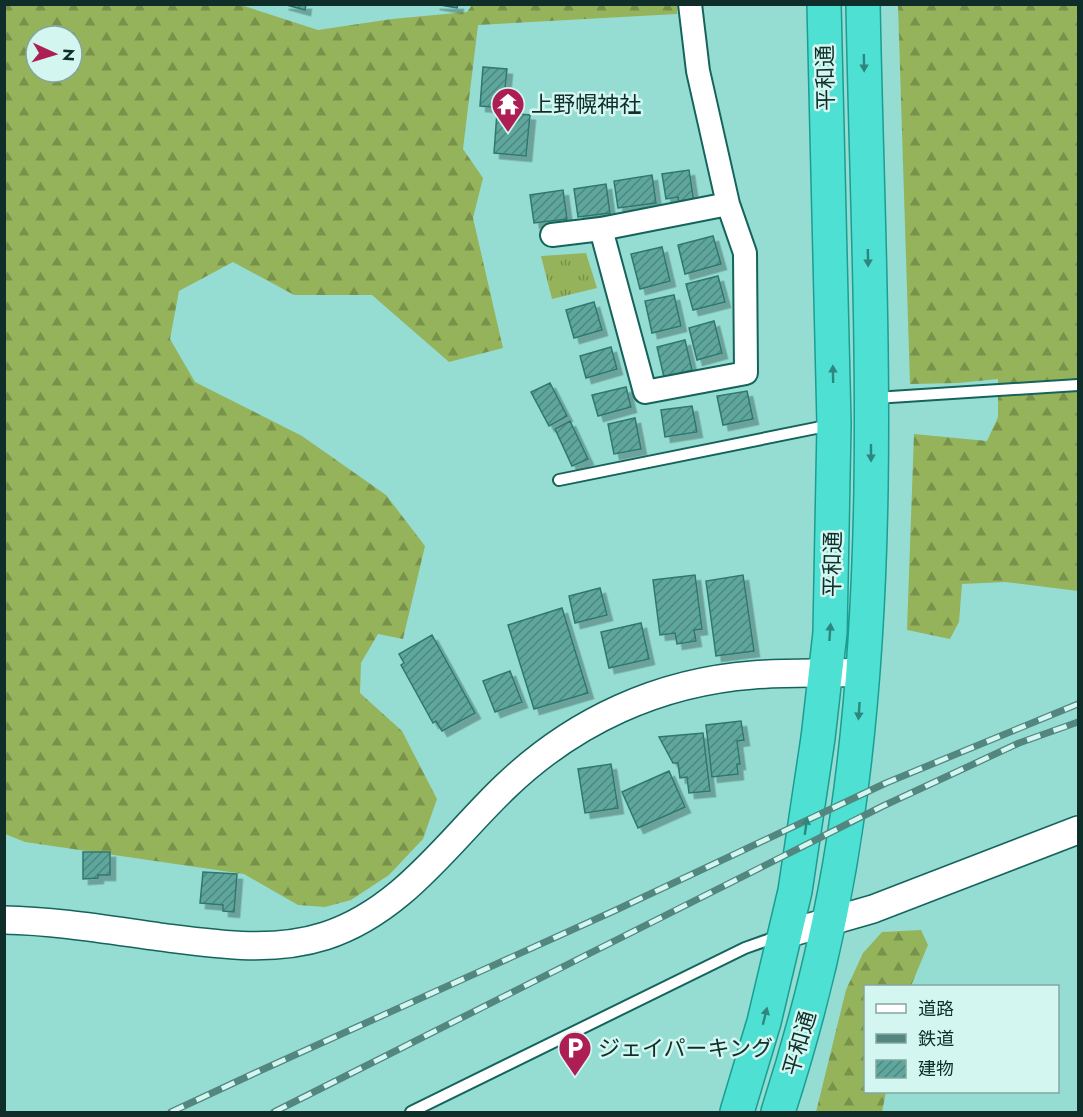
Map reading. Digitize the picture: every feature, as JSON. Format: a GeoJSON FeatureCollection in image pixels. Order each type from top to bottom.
{"type":"FeatureCollection","features":[{"type":"Feature","properties":{"kind":"highway","name":"平和通"},"geometry":{"type":"LineString","coordinates":[[737,1113],[753,1063],[786,934],[804,846],[830,633],[834,424],[824,4]]}},
{"type":"Feature","properties":{"kind":"highway","name":"平和通"},"geometry":{"type":"LineString","coordinates":[[778,1113],[815,982],[848,816],[862,672],[867,600],[871,398],[863,4]]}},
{"type":"Feature","properties":{"kind":"street"},"geometry":{"type":"LineString","coordinates":[[601,229],[645,392],[746,373],[745,254],[728,204],[698,71],[690,4]]}},
{"type":"Feature","properties":{"kind":"street"},"geometry":{"type":"LineString","coordinates":[[552,235],[601,229],[728,204]]}},
{"type":"Feature","properties":{"kind":"street"},"geometry":{"type":"LineString","coordinates":[[4,920],[54,923],[237,946],[280,945],[323,937],[362,920],[398,895],[507,785],[558,743],[605,715],[657,694],[719,680],[750,675],[862,672]]}},
{"type":"Feature","properties":{"kind":"street"},"geometry":{"type":"LineString","coordinates":[[786,934],[828,920],[873,909],[1078,830]]}},
{"type":"Feature","properties":{"kind":"lane"},"geometry":{"type":"LineString","coordinates":[[871,398],[1078,386]]}},
{"type":"Feature","properties":{"kind":"lane"},"geometry":{"type":"LineString","coordinates":[[559,480],[834,424]]}},
{"type":"Feature","properties":{"kind":"lane"},"geometry":{"type":"LineString","coordinates":[[411,1113],[745,948],[786,934]]}},
{"type":"Feature","properties":{"kind":"green space"},"geometry":{"type":"Polygon","coordinates":[[[4,5],[241,5],[318,30],[392,19],[467,12],[472,5],[677,5],[677,14],[478,25],[463,149],[483,178],[473,218],[503,348],[449,362],[372,295],[294,295],[233,262],[179,291],[170,339],[195,382],[302,436],[386,495],[425,546],[403,639],[378,634],[361,663],[360,693],[402,731],[437,799],[423,839],[389,875],[351,900],[325,907],[298,905],[244,874],[25,842],[5,834],[4,5]]]}},
{"type":"Feature","properties":{"kind":"green space"},"geometry":{"type":"Polygon","coordinates":[[[898,5],[1078,5],[1078,591],[1005,582],[962,584],[959,622],[950,639],[907,630],[914,434],[987,441],[998,417],[998,379],[910,384],[898,5]]]}},
{"type":"Feature","properties":{"kind":"green space"},"geometry":{"type":"Polygon","coordinates":[[[586,253],[597,288],[552,299],[541,256],[586,253]]]}},
{"type":"Feature","properties":{"kind":"green space"},"geometry":{"type":"Polygon","coordinates":[[[921,930],[928,945],[911,985],[864,985],[864,1093],[886,1093],[882,1112],[816,1112],[846,990],[863,953],[882,932],[921,930]]]}},
{"type":"Feature","properties":{"kind":"building"},"geometry":{"type":"Polygon","coordinates":[[[283,4],[306,4],[305,10],[283,4]]]}},
{"type":"Feature","properties":{"kind":"building"},"geometry":{"type":"Polygon","coordinates":[[[434,4],[458,4],[457,8],[434,4]]]}},
{"type":"Feature","properties":{"kind":"building"},"geometry":{"type":"Polygon","coordinates":[[[483,67],[507,69],[503,108],[480,106],[483,67]]]}},
{"type":"Feature","properties":{"kind":"building"},"geometry":{"type":"Polygon","coordinates":[[[497,112],[530,115],[526,156],[494,153],[497,112]]]}},
{"type":"Feature","properties":{"kind":"building"},"geometry":{"type":"Polygon","coordinates":[[[689,170],[694,203],[679,206],[678,197],[666,199],[662,174],[689,170]]]}},
{"type":"Feature","properties":{"kind":"building"},"geometry":{"type":"Polygon","coordinates":[[[652,175],[656,203],[618,208],[614,181],[652,175]]]}},
{"type":"Feature","properties":{"kind":"building"},"geometry":{"type":"Polygon","coordinates":[[[606,184],[610,213],[578,217],[574,189],[606,184]]]}},
{"type":"Feature","properties":{"kind":"building"},"geometry":{"type":"Polygon","coordinates":[[[563,190],[567,219],[534,223],[530,195],[563,190]]]}},
{"type":"Feature","properties":{"kind":"building"},"geometry":{"type":"Polygon","coordinates":[[[713,236],[721,264],[685,274],[678,245],[713,236]]]}},
{"type":"Feature","properties":{"kind":"building"},"geometry":{"type":"Polygon","coordinates":[[[662,247],[670,281],[640,289],[631,254],[662,247]]]}},
{"type":"Feature","properties":{"kind":"building"},"geometry":{"type":"Polygon","coordinates":[[[718,276],[725,302],[693,310],[686,284],[718,276]]]}},
{"type":"Feature","properties":{"kind":"building"},"geometry":{"type":"Polygon","coordinates":[[[674,295],[681,326],[652,333],[645,301],[674,295]]]}},
{"type":"Feature","properties":{"kind":"building"},"geometry":{"type":"Polygon","coordinates":[[[594,302],[602,330],[574,338],[566,310],[594,302]]]}},
{"type":"Feature","properties":{"kind":"building"},"geometry":{"type":"Polygon","coordinates":[[[714,321],[722,353],[697,360],[689,328],[714,321]]]}},
{"type":"Feature","properties":{"kind":"building"},"geometry":{"type":"Polygon","coordinates":[[[685,340],[692,370],[664,377],[657,347],[685,340]]]}},
{"type":"Feature","properties":{"kind":"building"},"geometry":{"type":"Polygon","coordinates":[[[611,347],[617,369],[586,378],[580,356],[611,347]]]}},
{"type":"Feature","properties":{"kind":"building"},"geometry":{"type":"Polygon","coordinates":[[[550,383],[567,416],[549,426],[531,392],[550,383]]]}},
{"type":"Feature","properties":{"kind":"building"},"geometry":{"type":"Polygon","coordinates":[[[626,387],[631,407],[598,416],[592,395],[626,387]]]}},
{"type":"Feature","properties":{"kind":"building"},"geometry":{"type":"Polygon","coordinates":[[[747,391],[753,419],[723,425],[717,396],[747,391]]]}},
{"type":"Feature","properties":{"kind":"building"},"geometry":{"type":"Polygon","coordinates":[[[692,406],[697,432],[665,437],[661,410],[692,406]]]}},
{"type":"Feature","properties":{"kind":"building"},"geometry":{"type":"Polygon","coordinates":[[[635,418],[641,449],[614,454],[608,424],[635,418]]]}},
{"type":"Feature","properties":{"kind":"building"},"geometry":{"type":"Polygon","coordinates":[[[570,421],[588,459],[572,466],[555,429],[570,421]]]}},
{"type":"Feature","properties":{"kind":"building"},"geometry":{"type":"Polygon","coordinates":[[[695,575],[702,629],[694,630],[696,641],[677,644],[675,633],[660,635],[653,580],[695,575]]]}},
{"type":"Feature","properties":{"kind":"building"},"geometry":{"type":"Polygon","coordinates":[[[743,575],[754,651],[716,656],[706,581],[743,575]]]}},
{"type":"Feature","properties":{"kind":"building"},"geometry":{"type":"Polygon","coordinates":[[[600,588],[607,615],[575,623],[569,596],[600,588]]]}},
{"type":"Feature","properties":{"kind":"building"},"geometry":{"type":"Polygon","coordinates":[[[562,608],[588,693],[534,709],[508,625],[562,608]]]}},
{"type":"Feature","properties":{"kind":"building"},"geometry":{"type":"Polygon","coordinates":[[[641,623],[649,659],[609,668],[601,632],[641,623]]]}},
{"type":"Feature","properties":{"kind":"building"},"geometry":{"type":"Polygon","coordinates":[[[432,635],[475,713],[442,731],[436,721],[433,723],[401,665],[404,663],[399,654],[432,635]]]}},
{"type":"Feature","properties":{"kind":"building"},"geometry":{"type":"Polygon","coordinates":[[[510,671],[522,702],[495,712],[483,681],[510,671]]]}},
{"type":"Feature","properties":{"kind":"building"},"geometry":{"type":"Polygon","coordinates":[[[741,721],[744,740],[737,741],[740,764],[737,764],[738,774],[712,777],[706,725],[741,721]]]}},
{"type":"Feature","properties":{"kind":"building"},"geometry":{"type":"Polygon","coordinates":[[[703,733],[710,791],[689,793],[687,777],[680,778],[678,763],[673,763],[659,737],[703,733]]]}},
{"type":"Feature","properties":{"kind":"building"},"geometry":{"type":"Polygon","coordinates":[[[611,764],[618,808],[585,813],[578,769],[611,764]]]}},
{"type":"Feature","properties":{"kind":"building"},"geometry":{"type":"Polygon","coordinates":[[[669,771],[685,807],[638,828],[622,792],[669,771]]]}},
{"type":"Feature","properties":{"kind":"building"},"geometry":{"type":"Polygon","coordinates":[[[83,852],[110,852],[110,875],[83,879],[83,852]]]}},
{"type":"Feature","properties":{"kind":"building"},"geometry":{"type":"Polygon","coordinates":[[[203,872],[237,874],[234,912],[223,911],[223,905],[200,903],[203,872]]]}},
{"type":"Feature","properties":{"kind":"railway"},"geometry":{"type":"LineString","coordinates":[[171,1112],[616,910],[886,783],[1078,704]]}},
{"type":"Feature","properties":{"kind":"railway"},"geometry":{"type":"LineString","coordinates":[[274,1112],[883,806],[1019,743],[1078,722]]}},
{"type":"Feature","properties":{"kind":"place","name":"上野幌神社"},"geometry":{"type":"Point","coordinates":[508,133]}},
{"type":"Feature","properties":{"kind":"place","name":"ジェイパーキング"},"geometry":{"type":"Point","coordinates":[575,1077]}}]}
